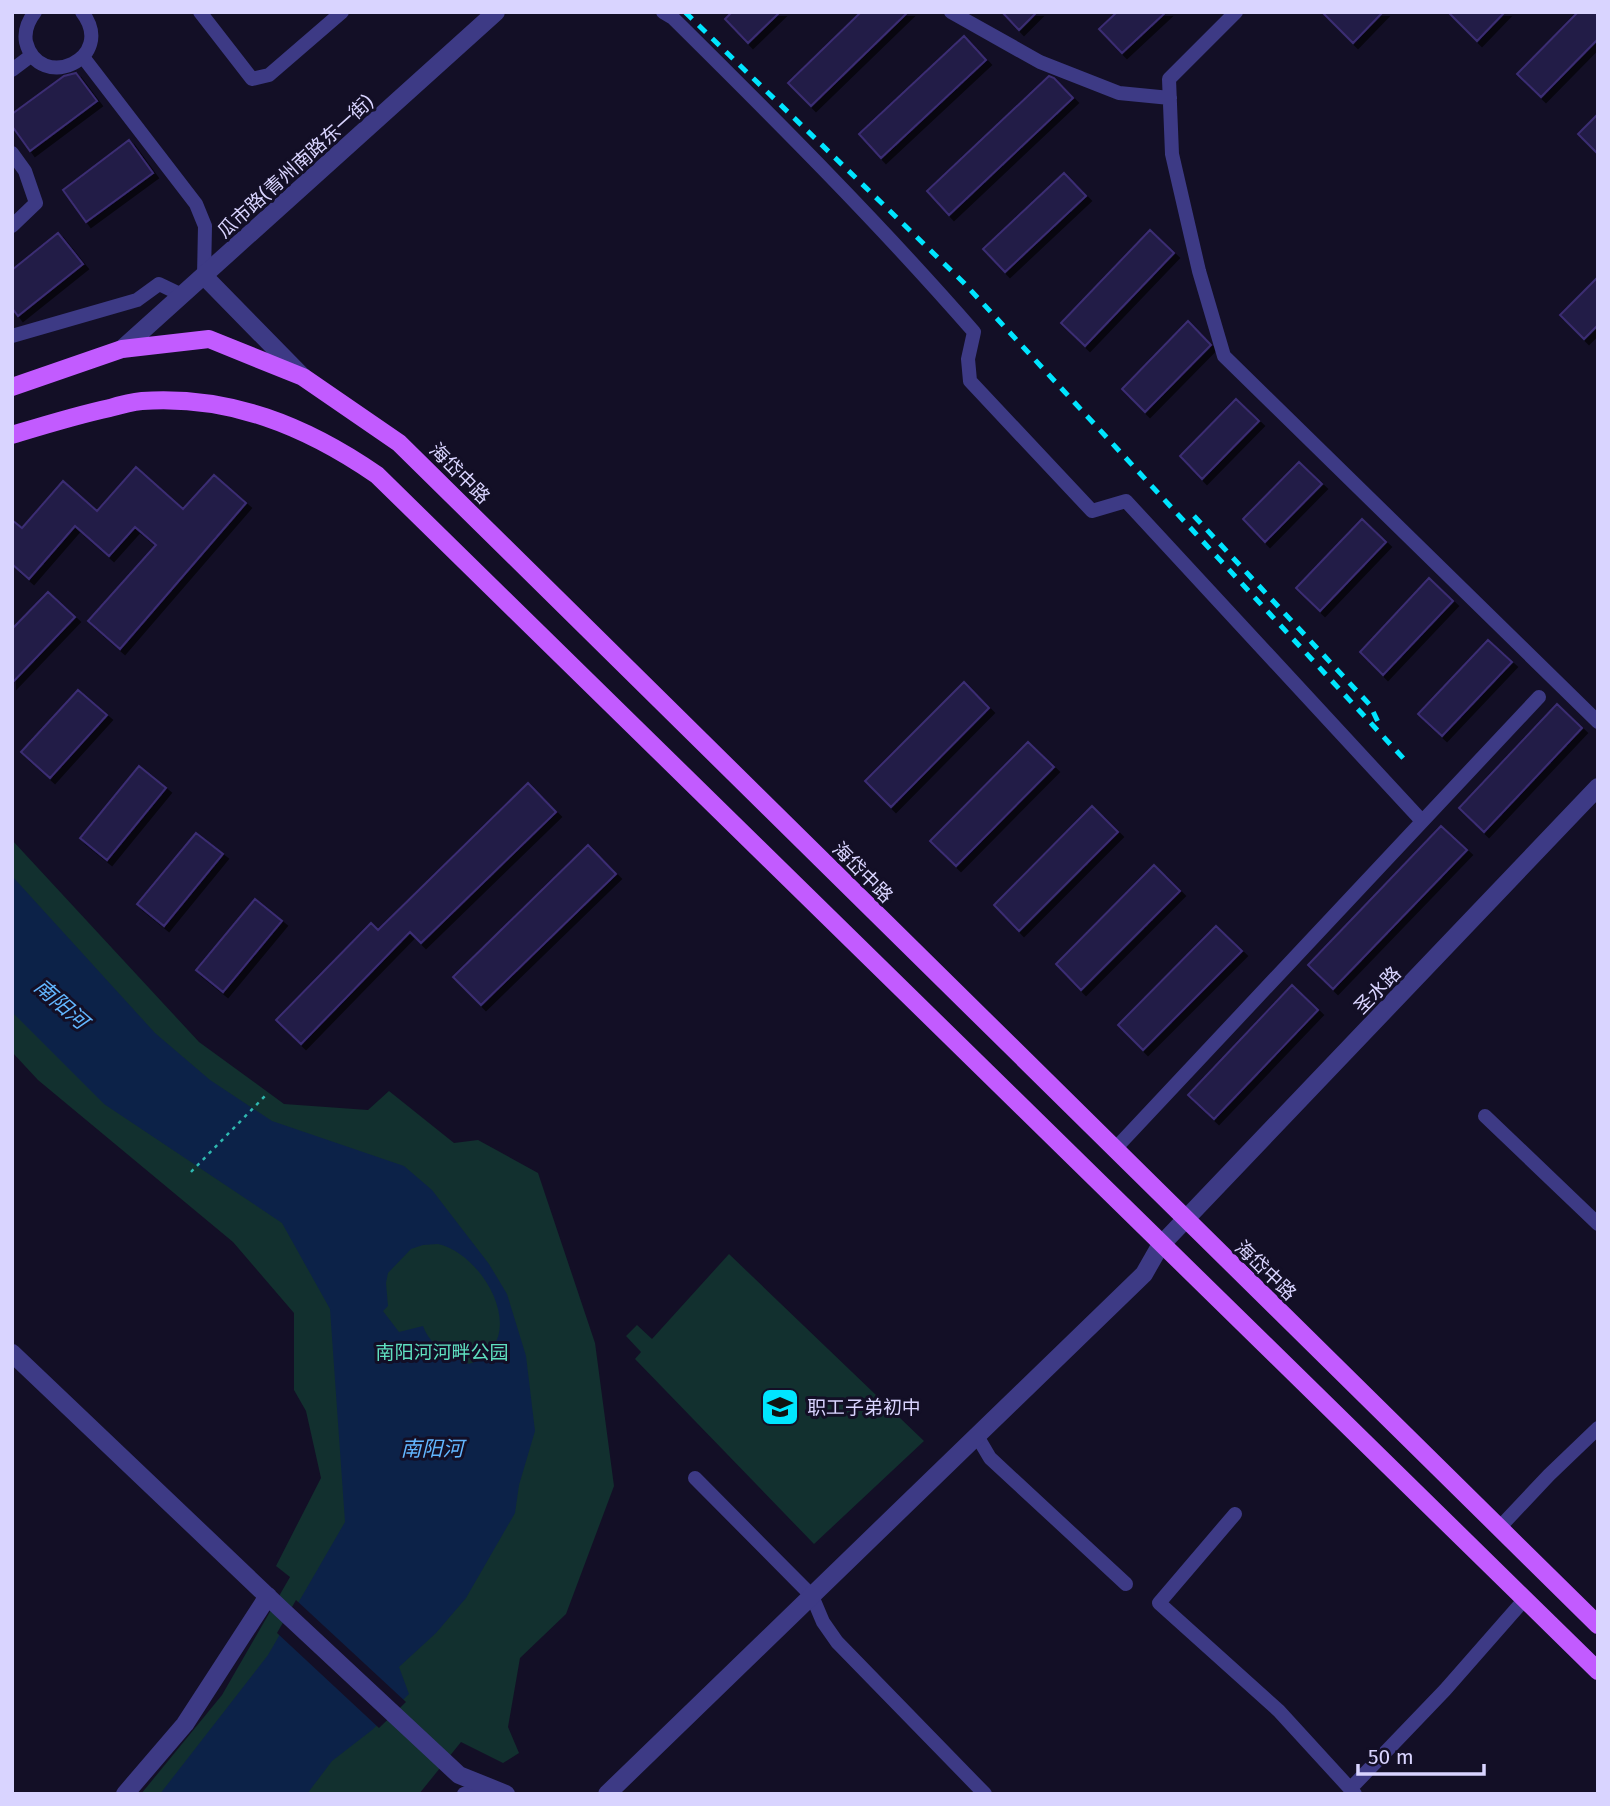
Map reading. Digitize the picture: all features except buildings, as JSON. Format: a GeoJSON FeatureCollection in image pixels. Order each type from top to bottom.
{"type":"FeatureCollection","features":[{"type":"Feature","properties":{"kind":"main road","name":"海岱中路"},"geometry":{"type":"LineString","coordinates":[[12,387],[122,349],[209,339],[303,377],[399,443],[1598,1625]]}},
{"type":"Feature","properties":{"kind":"main road"},"geometry":{"type":"LineString","coordinates":[[12,435],[72,416],[140,401],[190,401],[264,416],[303,431],[342,451],[377,475],[1160,1246],[1598,1671]]}},
{"type":"Feature","properties":{"kind":"street"},"geometry":{"type":"LineString","coordinates":[[36,12],[27,26],[25,36],[32,55],[48,67],[58,68],[68,66],[83,57],[91,38],[87,19],[82,12]]}},
{"type":"Feature","properties":{"kind":"street"},"geometry":{"type":"LineString","coordinates":[[200,12],[252,79],[269,75],[342,12]]}},
{"type":"Feature","properties":{"kind":"street","name":"瓜市路(青州南路东一街)"},"geometry":{"type":"LineString","coordinates":[[122,349],[496,12]]}},
{"type":"Feature","properties":{"kind":"street"},"geometry":{"type":"LineString","coordinates":[[663,12],[673,18],[751,96],[925,276],[974,332],[968,359],[970,381],[1082,501],[1092,511],[1126,501],[1422,821]]}},
{"type":"Feature","properties":{"kind":"street"},"geometry":{"type":"LineString","coordinates":[[951,12],[1040,62],[1119,93],[1170,98]]}},
{"type":"Feature","properties":{"kind":"street"},"geometry":{"type":"LineString","coordinates":[[1236,12],[1169,79],[1172,154],[1199,271],[1224,356],[1598,722]]}},
{"type":"Feature","properties":{"kind":"street"},"geometry":{"type":"LineString","coordinates":[[12,70],[32,55]]}},
{"type":"Feature","properties":{"kind":"street"},"geometry":{"type":"LineString","coordinates":[[83,57],[196,204],[205,226],[204,276],[303,377]]}},
{"type":"Feature","properties":{"kind":"street"},"geometry":{"type":"LineString","coordinates":[[12,153],[25,171],[36,203],[12,226]]}},
{"type":"Feature","properties":{"kind":"street"},"geometry":{"type":"LineString","coordinates":[[12,336],[137,300],[159,284],[182,295]]}},
{"type":"Feature","properties":{"kind":"street"},"geometry":{"type":"LineString","coordinates":[[1114,1150],[1539,697]]}},
{"type":"Feature","properties":{"kind":"street","name":"圣水路"},"geometry":{"type":"LineString","coordinates":[[607,1794],[1143,1275],[1160,1246],[1598,788]]}},
{"type":"Feature","properties":{"kind":"street"},"geometry":{"type":"LineString","coordinates":[[1485,1116],[1598,1224]]}},
{"type":"Feature","properties":{"kind":"street"},"geometry":{"type":"LineString","coordinates":[[12,1353],[459,1775],[506,1794]]}},
{"type":"Feature","properties":{"kind":"street"},"geometry":{"type":"LineString","coordinates":[[1499,1528],[1598,1428]]}},
{"type":"Feature","properties":{"kind":"street"},"geometry":{"type":"LineString","coordinates":[[977,1436],[989,1458],[1126,1584]]}},
{"type":"Feature","properties":{"kind":"street"},"geometry":{"type":"LineString","coordinates":[[695,1478],[812,1596],[823,1622],[837,1642],[985,1794]]}},
{"type":"Feature","properties":{"kind":"street"},"geometry":{"type":"LineString","coordinates":[[1235,1514],[1159,1603],[1279,1711],[1353,1791],[1524,1600]]}},
{"type":"Feature","properties":{"kind":"street"},"geometry":{"type":"LineString","coordinates":[[125,1794],[185,1724],[274,1603]]}},
{"type":"Feature","properties":{"kind":"street"},"geometry":{"type":"LineString","coordinates":[[464,1794],[488,1786]]}},
{"type":"Feature","properties":{"kind":"path"},"geometry":{"type":"LineString","coordinates":[[191,1172],[265,1096]]}},
{"type":"Feature","properties":{"kind":"green space","name":"南阳河河畔公园"},"geometry":{"type":"Polygon","coordinates":[[[12,840],[199,1042],[284,1104],[368,1110],[389,1091],[454,1143],[478,1140],[538,1173],[595,1343],[614,1486],[566,1614],[520,1658],[508,1727],[519,1753],[503,1763],[461,1742],[419,1794],[141,1794],[222,1695],[290,1577],[276,1566],[321,1478],[306,1411],[294,1390],[294,1313],[233,1242],[38,1080],[12,1052],[12,840]]]}},
{"type":"Feature","properties":{"kind":"green space"},"geometry":{"type":"Polygon","coordinates":[[[729,1254],[924,1441],[814,1544],[635,1359],[641,1352],[626,1336],[637,1325],[652,1339],[729,1254]]]}},
{"type":"Feature","properties":{"kind":"water","name":"南阳河"},"geometry":{"type":"Polygon","coordinates":[[[12,876],[155,1033],[210,1080],[272,1121],[404,1166],[432,1190],[489,1264],[507,1294],[526,1356],[535,1431],[519,1485],[515,1513],[466,1598],[436,1633],[399,1667],[409,1694],[372,1730],[332,1761],[307,1794],[160,1794],[268,1655],[345,1522],[330,1309],[282,1223],[104,1104],[12,1012],[12,876]],[[438,1244],[411,1249],[388,1273],[388,1306],[383,1311],[399,1332],[423,1326],[436,1345],[469,1364],[488,1353],[498,1337],[500,1319],[495,1300],[485,1281],[472,1264],[455,1251],[438,1244]]]}},
{"type":"Feature","properties":{"kind":"pier"},"geometry":{"type":"Polygon","coordinates":[[[296,1600],[406,1702],[379,1728],[277,1633],[296,1600]]]}},
{"type":"Feature","properties":{"kind":"railway"},"geometry":{"type":"LineString","coordinates":[[685,12],[964,283],[1404,759]]}},
{"type":"Feature","properties":{"kind":"railway"},"geometry":{"type":"LineString","coordinates":[[1194,516],[1370,705],[1378,722]]}},
{"type":"Feature","properties":{"kind":"place","name":"职工子弟初中"},"geometry":{"type":"Point","coordinates":[780,1407]}}]}
